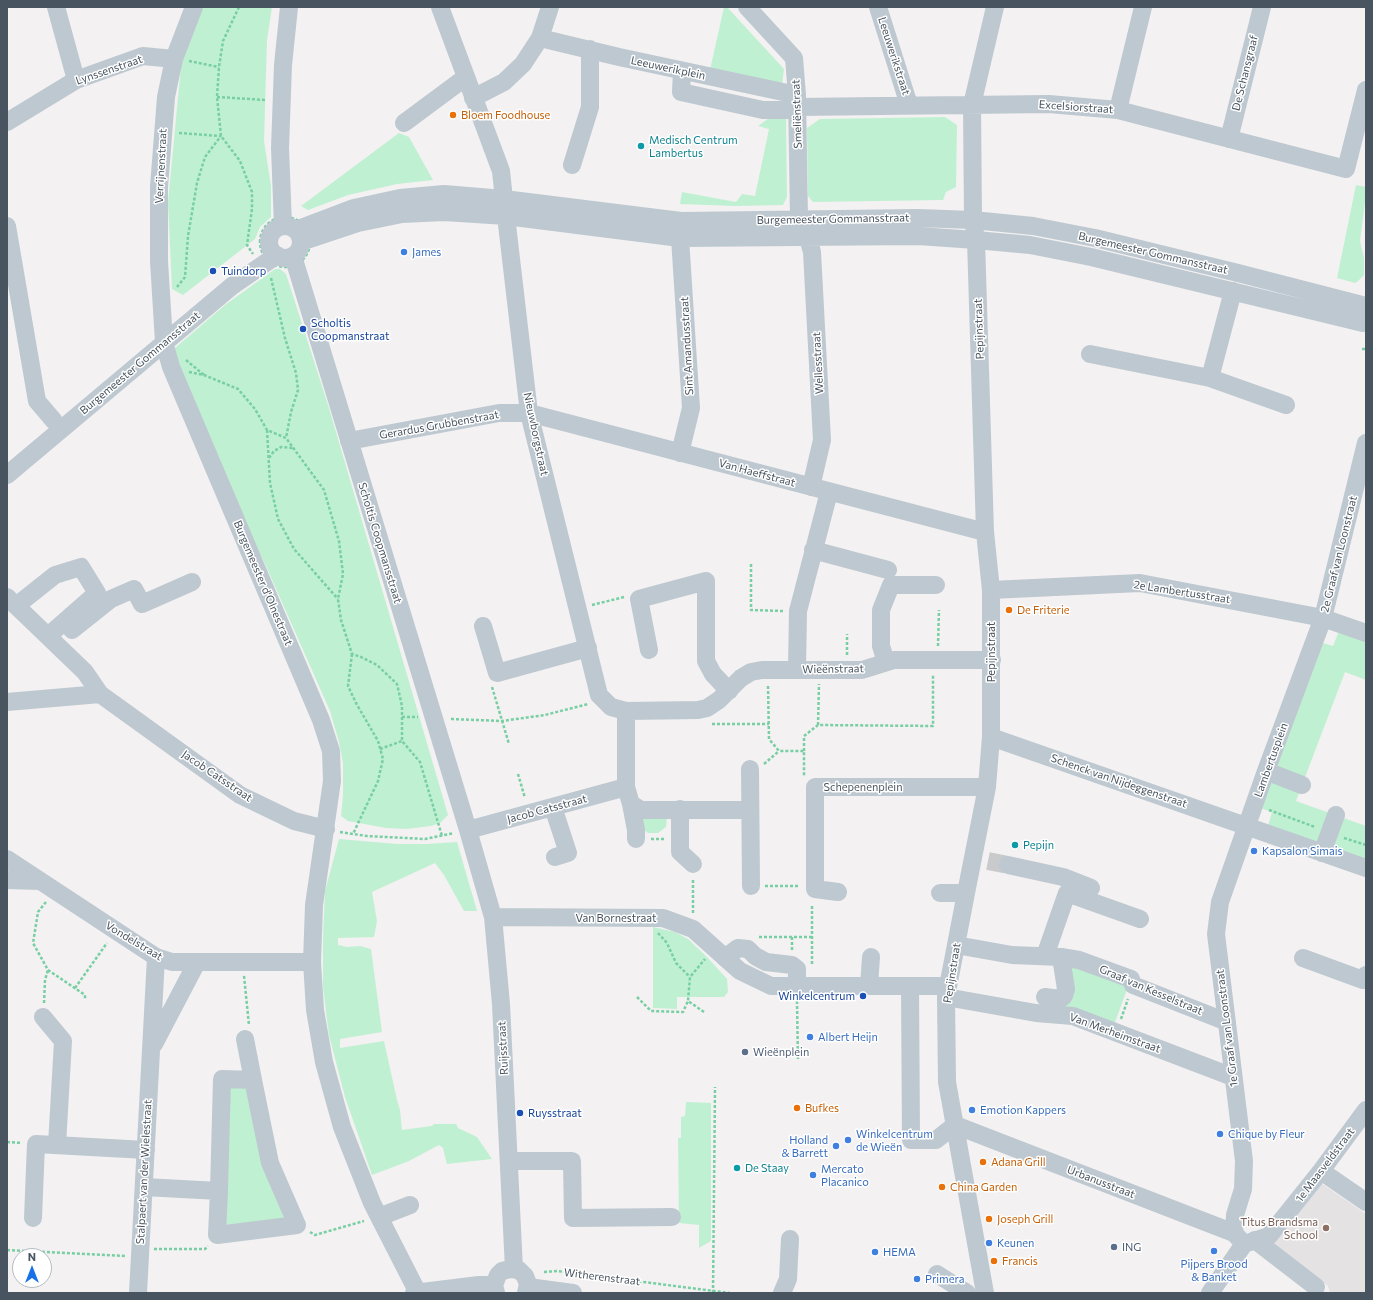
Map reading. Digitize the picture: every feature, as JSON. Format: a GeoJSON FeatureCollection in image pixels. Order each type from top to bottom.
{"type":"FeatureCollection","features":[{"type":"Feature","properties":{"kind":"street"},"geometry":{"type":"LineString","coordinates":[[56,7],[76,80]]}},
{"type":"Feature","properties":{"kind":"street","name":"Verrijnenstraat"},"geometry":{"type":"LineString","coordinates":[[164,336],[159,261],[159,187],[166,97],[181,60],[194,7]]}},
{"type":"Feature","properties":{"kind":"street","name":"Scholtis Coopmansstraat"},"geometry":{"type":"LineString","coordinates":[[289,7],[281,101],[280,247],[349,441],[468,830]]}},
{"type":"Feature","properties":{"kind":"street","name":"Nieuwborgstraat"},"geometry":{"type":"LineString","coordinates":[[440,7],[501,171],[530,413],[599,695],[603,700]]}},
{"type":"Feature","properties":{"kind":"street"},"geometry":{"type":"LineString","coordinates":[[474,98],[504,82],[523,64],[540,38],[550,7]]}},
{"type":"Feature","properties":{"kind":"street","name":"Smeliënstraat"},"geometry":{"type":"LineString","coordinates":[[747,7],[794,58],[797,104],[799,219],[808,238]]}},
{"type":"Feature","properties":{"kind":"street","name":"Leeuwerikstraat"},"geometry":{"type":"LineString","coordinates":[[878,7],[909,105]]}},
{"type":"Feature","properties":{"kind":"street","name":"Pepijnstraat"},"geometry":{"type":"LineString","coordinates":[[985,1293],[947,1082],[947,992],[966,893],[981,859],[991,737],[991,590],[985,532],[976,240],[973,220],[972,105],[994,7]]}},
{"type":"Feature","properties":{"kind":"street"},"geometry":{"type":"LineString","coordinates":[[1118,110],[1143,7]]}},
{"type":"Feature","properties":{"kind":"street","name":"De Schansgraaf"},"geometry":{"type":"LineString","coordinates":[[1229,139],[1262,7]]}},
{"type":"Feature","properties":{"kind":"street","name":"Leeuwerikplein"},"geometry":{"type":"LineString","coordinates":[[540,38],[682,71],[797,104]]}},
{"type":"Feature","properties":{"kind":"street"},"geometry":{"type":"LineString","coordinates":[[572,165],[590,107],[590,49]]}},
{"type":"Feature","properties":{"kind":"street","name":"Lynssenstraat"},"geometry":{"type":"LineString","coordinates":[[7,122],[76,80],[142,56],[181,60]]}},
{"type":"Feature","properties":{"kind":"street"},"geometry":{"type":"LineString","coordinates":[[404,124],[466,77]]}},
{"type":"Feature","properties":{"kind":"street","name":"Excelsiorstraat"},"geometry":{"type":"LineString","coordinates":[[797,104],[1049,104],[1118,110],[1346,169],[1366,90]]}},
{"type":"Feature","properties":{"kind":"street","name":"Burgemeester Gommansstraat"},"geometry":{"type":"LineString","coordinates":[[505,208],[680,238],[918,236],[1030,245],[1091,257],[1232,291],[1365,316]]}},
{"type":"Feature","properties":{"kind":"street","name":"Burgemeester Gommansstraat"},"geometry":{"type":"LineString","coordinates":[[7,475],[164,336],[222,280],[280,247],[358,223],[402,214],[505,208],[674,220],[918,218],[973,220],[1033,226],[1095,238],[1238,273],[1365,316]]}},
{"type":"Feature","properties":{"kind":"street"},"geometry":{"type":"LineString","coordinates":[[7,226],[37,401],[54,421]]}},
{"type":"Feature","properties":{"kind":"street","name":"Sint Amandusstraat"},"geometry":{"type":"LineString","coordinates":[[680,238],[691,408],[680,453]]}},
{"type":"Feature","properties":{"kind":"street","name":"Wellesstraat"},"geometry":{"type":"LineString","coordinates":[[808,238],[812,252],[822,440],[811,487]]}},
{"type":"Feature","properties":{"kind":"street"},"geometry":{"type":"LineString","coordinates":[[1210,378],[1232,291]]}},
{"type":"Feature","properties":{"kind":"street","name":"Burgemeester Gommansstraat"},"geometry":{"type":"LineString","coordinates":[[7,460],[54,421],[164,336]]}},
{"type":"Feature","properties":{"kind":"street","name":"Burgemeester d'Olnestraat"},"geometry":{"type":"LineString","coordinates":[[164,336],[170,367],[321,720],[331,752],[332,781],[314,905],[312,962],[315,1010],[324,1062],[342,1127],[372,1203],[417,1293]]}},
{"type":"Feature","properties":{"kind":"street"},"geometry":{"type":"LineString","coordinates":[[1090,354],[1210,378],[1286,405]]}},
{"type":"Feature","properties":{"kind":"street","name":"Gerardus Grubbenstraat"},"geometry":{"type":"LineString","coordinates":[[349,441],[499,413],[530,413]]}},
{"type":"Feature","properties":{"kind":"street","name":"Van Haeffstraat"},"geometry":{"type":"LineString","coordinates":[[530,413],[985,532]]}},
{"type":"Feature","properties":{"kind":"street","name":"2e Graaf van Loonstraat"},"geometry":{"type":"LineString","coordinates":[[1324,618],[1366,443]]}},
{"type":"Feature","properties":{"kind":"street"},"geometry":{"type":"LineString","coordinates":[[797,669],[798,611],[829,492]]}},
{"type":"Feature","properties":{"kind":"street"},"geometry":{"type":"LineString","coordinates":[[813,550],[888,570]]}},
{"type":"Feature","properties":{"kind":"street"},"geometry":{"type":"LineString","coordinates":[[12,602],[54,575],[81,567],[97,593],[52,640]]}},
{"type":"Feature","properties":{"kind":"street"},"geometry":{"type":"LineString","coordinates":[[649,650],[639,599],[706,581],[706,661],[713,674],[729,691]]}},
{"type":"Feature","properties":{"kind":"street"},"geometry":{"type":"LineString","coordinates":[[52,640],[111,598],[134,589],[142,604],[192,582]]}},
{"type":"Feature","properties":{"kind":"street","name":"2e Lambertusstraat"},"geometry":{"type":"LineString","coordinates":[[991,590],[1140,583],[1324,618]]}},
{"type":"Feature","properties":{"kind":"street"},"geometry":{"type":"LineString","coordinates":[[886,662],[881,646],[881,610],[891,585],[936,585]]}},
{"type":"Feature","properties":{"kind":"street","name":"Jacob Catsstraat"},"geometry":{"type":"LineString","coordinates":[[12,602],[85,672],[100,694],[240,795],[294,821],[326,829]]}},
{"type":"Feature","properties":{"kind":"street"},"geometry":{"type":"LineString","coordinates":[[1324,618],[1366,634]]}},
{"type":"Feature","properties":{"kind":"street","name":"Lambertusplein"},"geometry":{"type":"LineString","coordinates":[[1247,826],[1266,771],[1324,618]]}},
{"type":"Feature","properties":{"kind":"street"},"geometry":{"type":"LineString","coordinates":[[483,626],[497,673],[588,648]]}},
{"type":"Feature","properties":{"kind":"street","name":"Wieënstraat"},"geometry":{"type":"LineString","coordinates":[[626,711],[702,709],[713,704],[729,691],[741,678],[751,672],[797,669],[862,670],[894,660],[992,660]]}},
{"type":"Feature","properties":{"kind":"street"},"geometry":{"type":"LineString","coordinates":[[7,702],[100,694]]}},
{"type":"Feature","properties":{"kind":"street"},"geometry":{"type":"LineString","coordinates":[[603,700],[611,707],[626,711],[629,795],[636,830],[636,839]]}},
{"type":"Feature","properties":{"kind":"street","name":"Schenck van Nijdeggenstraat"},"geometry":{"type":"LineString","coordinates":[[991,737],[1247,826]]}},
{"type":"Feature","properties":{"kind":"street"},"geometry":{"type":"LineString","coordinates":[[750,769],[751,886]]}},
{"type":"Feature","properties":{"kind":"street"},"geometry":{"type":"LineString","coordinates":[[1266,771],[1302,785]]}},
{"type":"Feature","properties":{"kind":"street","name":"Schepenenplein"},"geometry":{"type":"LineString","coordinates":[[815,888],[815,787],[987,787]]}},
{"type":"Feature","properties":{"kind":"street"},"geometry":{"type":"LineString","coordinates":[[629,795],[641,810],[750,810]]}},
{"type":"Feature","properties":{"kind":"street","name":"Jacob Catsstraat"},"geometry":{"type":"LineString","coordinates":[[468,830],[553,807],[629,795]]}},
{"type":"Feature","properties":{"kind":"street"},"geometry":{"type":"LineString","coordinates":[[553,807],[568,854],[555,857]]}},
{"type":"Feature","properties":{"kind":"street"},"geometry":{"type":"LineString","coordinates":[[680,810],[680,852],[693,864]]}},
{"type":"Feature","properties":{"kind":"street"},"geometry":{"type":"LineString","coordinates":[[1322,853],[1336,815]]}},
{"type":"Feature","properties":{"kind":"street"},"geometry":{"type":"LineString","coordinates":[[1247,826],[1366,868]]}},
{"type":"Feature","properties":{"kind":"street","name":"1e Graaf van Loonstraat"},"geometry":{"type":"LineString","coordinates":[[1210,1293],[1244,1239],[1236,1215],[1243,1189],[1244,1161],[1216,934],[1220,902],[1247,826]]}},
{"type":"Feature","properties":{"kind":"street","name":"Ruijsstraat"},"geometry":{"type":"LineString","coordinates":[[468,830],[493,918],[501,1004],[509,1161],[523,1281]]}},
{"type":"Feature","properties":{"kind":"street","name":"Vondelstraat"},"geometry":{"type":"LineString","coordinates":[[7,859],[156,957],[172,962],[312,962]]}},
{"type":"Feature","properties":{"kind":"street"},"geometry":{"type":"LineString","coordinates":[[1008,865],[1063,877],[1091,888]]}},
{"type":"Feature","properties":{"kind":"street"},"geometry":{"type":"LineString","coordinates":[[7,880],[47,886]]}},
{"type":"Feature","properties":{"kind":"street"},"geometry":{"type":"LineString","coordinates":[[815,888],[838,892]]}},
{"type":"Feature","properties":{"kind":"street"},"geometry":{"type":"LineString","coordinates":[[1045,997],[1060,999],[1064,996],[1066,989],[1053,956],[1067,892],[1140,919]]}},
{"type":"Feature","properties":{"kind":"street"},"geometry":{"type":"LineString","coordinates":[[940,893],[966,893]]}},
{"type":"Feature","properties":{"kind":"street","name":"Van Bornestraat"},"geometry":{"type":"LineString","coordinates":[[493,918],[663,918],[693,929],[740,972],[770,986],[910,986],[947,992]]}},
{"type":"Feature","properties":{"kind":"street","name":"Graaf van Kesselstraat"},"geometry":{"type":"LineString","coordinates":[[956,945],[1012,955],[1053,956],[1079,960],[1131,979],[1133,985],[1227,1022]]}},
{"type":"Feature","properties":{"kind":"street","name":"Stalpaert van der Wielestraat"},"geometry":{"type":"LineString","coordinates":[[138,1293],[156,957]]}},
{"type":"Feature","properties":{"kind":"street"},"geometry":{"type":"LineString","coordinates":[[869,986],[871,957]]}},
{"type":"Feature","properties":{"kind":"street"},"geometry":{"type":"LineString","coordinates":[[1303,958],[1363,980],[1366,975]]}},
{"type":"Feature","properties":{"kind":"street","name":"Stalpaert van der Wielestraat"},"geometry":{"type":"LineString","coordinates":[[151,1050],[197,962]]}},
{"type":"Feature","properties":{"kind":"street"},"geometry":{"type":"LineString","coordinates":[[910,986],[911,1140],[936,1140],[955,1125]]}},
{"type":"Feature","properties":{"kind":"street","name":"Van Merheimstraat"},"geometry":{"type":"LineString","coordinates":[[947,992],[1036,1013],[1073,1016],[1233,1077]]}},
{"type":"Feature","properties":{"kind":"street"},"geometry":{"type":"LineString","coordinates":[[43,1017],[63,1041],[57,1145]]}},
{"type":"Feature","properties":{"kind":"street"},"geometry":{"type":"LineString","coordinates":[[245,1039],[270,1163],[297,1225],[217,1235],[222,1079],[253,1080]]}},
{"type":"Feature","properties":{"kind":"street","name":"1e Maasveldstraat"},"geometry":{"type":"LineString","coordinates":[[1244,1239],[1269,1236],[1321,1171],[1366,1110]]}},
{"type":"Feature","properties":{"kind":"street","name":"Urbanusstraat"},"geometry":{"type":"LineString","coordinates":[[955,1125],[1244,1239],[1316,1287]]}},
{"type":"Feature","properties":{"kind":"street"},"geometry":{"type":"LineString","coordinates":[[33,1218],[36,1144],[146,1150]]}},
{"type":"Feature","properties":{"kind":"street"},"geometry":{"type":"LineString","coordinates":[[509,1161],[572,1161],[573,1218],[672,1217]]}},
{"type":"Feature","properties":{"kind":"street"},"geometry":{"type":"LineString","coordinates":[[1321,1171],[1366,1202]]}},
{"type":"Feature","properties":{"kind":"street"},"geometry":{"type":"LineString","coordinates":[[144,1187],[219,1191]]}},
{"type":"Feature","properties":{"kind":"street"},"geometry":{"type":"LineString","coordinates":[[379,1217],[410,1205]]}},
{"type":"Feature","properties":{"kind":"street"},"geometry":{"type":"LineString","coordinates":[[782,1293],[788,1279],[790,1239]]}},
{"type":"Feature","properties":{"kind":"street"},"geometry":{"type":"LineString","coordinates":[[417,1293],[479,1285],[495,1289],[498,1275],[502,1271],[506,1270],[523,1281]]}},
{"type":"Feature","properties":{"kind":"street"},"geometry":{"type":"LineString","coordinates":[[937,1274],[967,1293]]}},
{"type":"Feature","properties":{"kind":"street","name":"Witherenstraat"},"geometry":{"type":"LineString","coordinates":[[523,1281],[573,1293]]}},
{"type":"Feature","properties":{"kind":"path"},"geometry":{"type":"LineString","coordinates":[[239,7],[223,41],[219,67],[217,97],[221,136],[240,161],[252,192],[252,209],[247,245],[280,247],[271,278],[289,353],[296,372],[298,390],[291,412],[286,438]]}},
{"type":"Feature","properties":{"kind":"path"},"geometry":{"type":"LineString","coordinates":[[181,60],[219,67]]}},
{"type":"Feature","properties":{"kind":"path"},"geometry":{"type":"LineString","coordinates":[[217,97],[281,101]]}},
{"type":"Feature","properties":{"kind":"path"},"geometry":{"type":"LineString","coordinates":[[179,133],[221,136]]}},
{"type":"Feature","properties":{"kind":"path"},"geometry":{"type":"LineString","coordinates":[[162,306],[185,277],[188,236],[197,183],[205,157],[221,136]]}},
{"type":"Feature","properties":{"kind":"path"},"geometry":{"type":"LineString","coordinates":[[204,375],[238,389],[255,409],[267,430],[270,483],[278,519],[294,549],[338,600]]}},
{"type":"Feature","properties":{"kind":"path"},"geometry":{"type":"LineString","coordinates":[[267,430],[286,438],[324,490],[339,541],[343,574],[338,600],[340,620],[352,654],[348,686],[378,741],[382,759],[378,781],[354,834]]}},
{"type":"Feature","properties":{"kind":"path"},"geometry":{"type":"LineString","coordinates":[[269,458],[274,451],[281,447],[293,448]]}},
{"type":"Feature","properties":{"kind":"path"},"geometry":{"type":"LineString","coordinates":[[751,564],[751,610],[798,611]]}},
{"type":"Feature","properties":{"kind":"path"},"geometry":{"type":"LineString","coordinates":[[578,608],[632,596],[639,599]]}},
{"type":"Feature","properties":{"kind":"path"},"geometry":{"type":"LineString","coordinates":[[815,787],[804,782],[804,736],[818,725],[933,726],[935,660],[939,610]]}},
{"type":"Feature","properties":{"kind":"path"},"geometry":{"type":"LineString","coordinates":[[847,670],[848,634]]}},
{"type":"Feature","properties":{"kind":"path"},"geometry":{"type":"LineString","coordinates":[[326,829],[367,836],[425,839],[442,836],[420,762],[402,742],[402,706],[396,684],[377,665],[361,656],[352,654]]}},
{"type":"Feature","properties":{"kind":"path"},"geometry":{"type":"LineString","coordinates":[[768,670],[769,739],[779,751],[804,751]]}},
{"type":"Feature","properties":{"kind":"path"},"geometry":{"type":"LineString","coordinates":[[818,725],[819,670]]}},
{"type":"Feature","properties":{"kind":"path"},"geometry":{"type":"LineString","coordinates":[[491,684],[509,744]]}},
{"type":"Feature","properties":{"kind":"path"},"geometry":{"type":"LineString","coordinates":[[402,717],[502,722],[545,715],[603,700]]}},
{"type":"Feature","properties":{"kind":"path"},"geometry":{"type":"LineString","coordinates":[[702,709],[710,724],[769,724]]}},
{"type":"Feature","properties":{"kind":"path"},"geometry":{"type":"LineString","coordinates":[[380,749],[402,742]]}},
{"type":"Feature","properties":{"kind":"path"},"geometry":{"type":"LineString","coordinates":[[518,774],[530,813]]}},
{"type":"Feature","properties":{"kind":"path"},"geometry":{"type":"LineString","coordinates":[[1254,805],[1366,845]]}},
{"type":"Feature","properties":{"kind":"path"},"geometry":{"type":"LineString","coordinates":[[636,839],[680,839]]}},
{"type":"Feature","properties":{"kind":"path"},"geometry":{"type":"LineString","coordinates":[[693,864],[693,929]]}},
{"type":"Feature","properties":{"kind":"path"},"geometry":{"type":"LineString","coordinates":[[47,886],[38,912],[33,943],[48,970],[85,995],[85,999]]}},
{"type":"Feature","properties":{"kind":"path"},"geometry":{"type":"LineString","coordinates":[[751,886],[815,888],[812,897],[798,1061]]}},
{"type":"Feature","properties":{"kind":"path"},"geometry":{"type":"LineString","coordinates":[[644,918],[667,943],[676,963],[690,977]]}},
{"type":"Feature","properties":{"kind":"path"},"geometry":{"type":"LineString","coordinates":[[75,988],[116,931]]}},
{"type":"Feature","properties":{"kind":"path"},"geometry":{"type":"LineString","coordinates":[[637,997],[651,1011],[683,1012],[688,1001],[690,977],[719,953]]}},
{"type":"Feature","properties":{"kind":"path"},"geometry":{"type":"LineString","coordinates":[[243,962],[249,1026],[245,1039]]}},
{"type":"Feature","properties":{"kind":"path"},"geometry":{"type":"LineString","coordinates":[[43,1017],[45,980],[48,970]]}},
{"type":"Feature","properties":{"kind":"path"},"geometry":{"type":"LineString","coordinates":[[1116,1032],[1133,985]]}},
{"type":"Feature","properties":{"kind":"path"},"geometry":{"type":"LineString","coordinates":[[688,1001],[704,1012]]}},
{"type":"Feature","properties":{"kind":"path"},"geometry":{"type":"LineString","coordinates":[[713,1292],[715,1087]]}},
{"type":"Feature","properties":{"kind":"path"},"geometry":{"type":"LineString","coordinates":[[297,1225],[315,1235],[379,1217]]}},
{"type":"Feature","properties":{"kind":"path"},"geometry":{"type":"LineString","coordinates":[[7,1250],[140,1253],[205,1249],[217,1235]]}},
{"type":"Feature","properties":{"kind":"path","name":"Witherenstraat"},"geometry":{"type":"LineString","coordinates":[[523,1281],[557,1271],[730,1293]]}},
{"type":"Feature","properties":{"kind":"shaded area","name":"Titus Brandsma School"},"geometry":{"type":"Polygon","coordinates":[[[1321,1183],[1366,1214],[1366,1293],[1330,1293],[1328,1286],[1272,1246],[1321,1183]]]}},
{"type":"Feature","properties":{"kind":"green space"},"geometry":{"type":"Polygon","coordinates":[[[201,7],[272,7],[267,40],[264,141],[271,186],[271,217],[260,227],[255,239],[183,295],[172,289],[168,202],[182,56],[201,7]]]}},
{"type":"Feature","properties":{"kind":"green space"},"geometry":{"type":"Polygon","coordinates":[[[724,7],[727,7],[784,69],[782,85],[710,70],[724,7]]]}},
{"type":"Feature","properties":{"kind":"green space"},"geometry":{"type":"Polygon","coordinates":[[[772,116],[786,117],[787,197],[783,205],[735,206],[680,204],[682,192],[736,202],[742,194],[755,196],[769,129],[758,126],[772,116]]]}},
{"type":"Feature","properties":{"kind":"green space"},"geometry":{"type":"Polygon","coordinates":[[[945,117],[957,125],[956,187],[946,192],[943,200],[813,202],[808,196],[807,128],[820,119],[945,117]]]}},
{"type":"Feature","properties":{"kind":"green space"},"geometry":{"type":"Polygon","coordinates":[[[399,133],[409,137],[433,180],[397,184],[348,195],[308,210],[301,206],[399,133]]]}},
{"type":"Feature","properties":{"kind":"green space"},"geometry":{"type":"Polygon","coordinates":[[[1356,185],[1366,187],[1366,194],[1360,241],[1364,258],[1364,275],[1355,283],[1337,278],[1356,185]]]}},
{"type":"Feature","properties":{"kind":"green space"},"geometry":{"type":"Polygon","coordinates":[[[275,269],[280,269],[286,274],[329,408],[448,815],[440,823],[431,826],[406,829],[386,828],[348,821],[341,816],[343,796],[343,763],[339,742],[330,711],[266,566],[231,494],[178,364],[175,348],[225,305],[275,269]]]}},
{"type":"Feature","properties":{"kind":"green space"},"geometry":{"type":"Polygon","coordinates":[[[1339,631],[1366,641],[1366,680],[1345,672],[1296,801],[1366,826],[1366,861],[1268,826],[1272,812],[1260,808],[1323,643],[1333,646],[1339,631]]]}},
{"type":"Feature","properties":{"kind":"green space"},"geometry":{"type":"Polygon","coordinates":[[[667,816],[666,827],[658,833],[648,833],[642,828],[642,817],[667,816]]]}},
{"type":"Feature","properties":{"kind":"green space"},"geometry":{"type":"Polygon","coordinates":[[[339,839],[397,844],[457,842],[477,911],[464,911],[444,875],[435,863],[372,892],[377,921],[374,937],[338,938],[338,945],[347,947],[360,946],[371,949],[382,1032],[340,1039],[340,1048],[384,1041],[400,1110],[402,1130],[432,1126],[434,1124],[456,1124],[458,1128],[477,1137],[492,1159],[447,1164],[443,1148],[439,1145],[409,1161],[372,1175],[345,1097],[329,1035],[323,987],[325,891],[339,839]]]}},
{"type":"Feature","properties":{"kind":"green space"},"geometry":{"type":"Polygon","coordinates":[[[653,927],[675,932],[688,939],[707,957],[727,979],[728,992],[724,997],[677,997],[677,1009],[653,1008],[653,927]]]}},
{"type":"Feature","properties":{"kind":"green space"},"geometry":{"type":"Polygon","coordinates":[[[1072,966],[1129,984],[1114,1025],[1054,1010],[1072,1001],[1074,989],[1070,971],[1072,966]]]}},
{"type":"Feature","properties":{"kind":"green space"},"geometry":{"type":"Polygon","coordinates":[[[225,1087],[252,1087],[291,1219],[229,1230],[223,1225],[225,1087]]]}},
{"type":"Feature","properties":{"kind":"green space"},"geometry":{"type":"Polygon","coordinates":[[[686,1102],[711,1103],[711,1241],[699,1248],[699,1225],[679,1223],[678,1138],[681,1138],[681,1117],[685,1116],[686,1102]]]}},
{"type":"Feature","properties":{"kind":"tunnel"},"geometry":{"type":"LineString","coordinates":[[988,861],[1008,865]]}},
{"type":"Feature","properties":{"kind":"place","name":"Bloem Foodhouse"},"geometry":{"type":"Point","coordinates":[453,115]}},
{"type":"Feature","properties":{"kind":"place","name":"Medisch Centrum Lambertus"},"geometry":{"type":"Point","coordinates":[641,146]}},
{"type":"Feature","properties":{"kind":"place","name":"James"},"geometry":{"type":"Point","coordinates":[404,252]}},
{"type":"Feature","properties":{"kind":"place","name":"Tuindorp"},"geometry":{"type":"Point","coordinates":[213,271]}},
{"type":"Feature","properties":{"kind":"place","name":"Scholtis Coopmanstraat"},"geometry":{"type":"Point","coordinates":[303,329]}},
{"type":"Feature","properties":{"kind":"place","name":"De Friterie"},"geometry":{"type":"Point","coordinates":[1009,610]}},
{"type":"Feature","properties":{"kind":"place","name":"Pepijn"},"geometry":{"type":"Point","coordinates":[1015,845]}},
{"type":"Feature","properties":{"kind":"place","name":"Kapsalon Simais"},"geometry":{"type":"Point","coordinates":[1254,851]}},
{"type":"Feature","properties":{"kind":"place","name":"Winkelcentrum"},"geometry":{"type":"Point","coordinates":[863,996]}},
{"type":"Feature","properties":{"kind":"place","name":"Albert Heijn"},"geometry":{"type":"Point","coordinates":[810,1037]}},
{"type":"Feature","properties":{"kind":"place","name":"Wieënplein"},"geometry":{"type":"Point","coordinates":[745,1052]}},
{"type":"Feature","properties":{"kind":"place","name":"Bufkes"},"geometry":{"type":"Point","coordinates":[797,1108]}},
{"type":"Feature","properties":{"kind":"place","name":"Emotion Kappers"},"geometry":{"type":"Point","coordinates":[972,1110]}},
{"type":"Feature","properties":{"kind":"place","name":"Ruysstraat"},"geometry":{"type":"Point","coordinates":[520,1113]}},
{"type":"Feature","properties":{"kind":"place","name":"Chique by Fleur"},"geometry":{"type":"Point","coordinates":[1220,1134]}},
{"type":"Feature","properties":{"kind":"place","name":"Winkelcentrum de Wieën"},"geometry":{"type":"Point","coordinates":[848,1140]}},
{"type":"Feature","properties":{"kind":"place","name":"Holland & Barrett"},"geometry":{"type":"Point","coordinates":[836,1146]}},
{"type":"Feature","properties":{"kind":"place","name":"Adana Grill"},"geometry":{"type":"Point","coordinates":[983,1162]}},
{"type":"Feature","properties":{"kind":"place","name":"De Staay"},"geometry":{"type":"Point","coordinates":[737,1168]}},
{"type":"Feature","properties":{"kind":"place","name":"Mercato Placanico"},"geometry":{"type":"Point","coordinates":[813,1175]}},
{"type":"Feature","properties":{"kind":"place","name":"China Garden"},"geometry":{"type":"Point","coordinates":[942,1187]}},
{"type":"Feature","properties":{"kind":"place","name":"Joseph Grill"},"geometry":{"type":"Point","coordinates":[989,1219]}},
{"type":"Feature","properties":{"kind":"place","name":"Titus Brandsma School"},"geometry":{"type":"Point","coordinates":[1326,1228]}},
{"type":"Feature","properties":{"kind":"place","name":"Keunen"},"geometry":{"type":"Point","coordinates":[989,1243]}},
{"type":"Feature","properties":{"kind":"place","name":"ING"},"geometry":{"type":"Point","coordinates":[1114,1247]}},
{"type":"Feature","properties":{"kind":"place","name":"Pijpers Brood & Banket"},"geometry":{"type":"Point","coordinates":[1214,1251]}},
{"type":"Feature","properties":{"kind":"place","name":"HEMA"},"geometry":{"type":"Point","coordinates":[875,1252]}},
{"type":"Feature","properties":{"kind":"place","name":"Francis"},"geometry":{"type":"Point","coordinates":[994,1261]}},
{"type":"Feature","properties":{"kind":"place","name":"Primera"},"geometry":{"type":"Point","coordinates":[917,1279]}}]}
